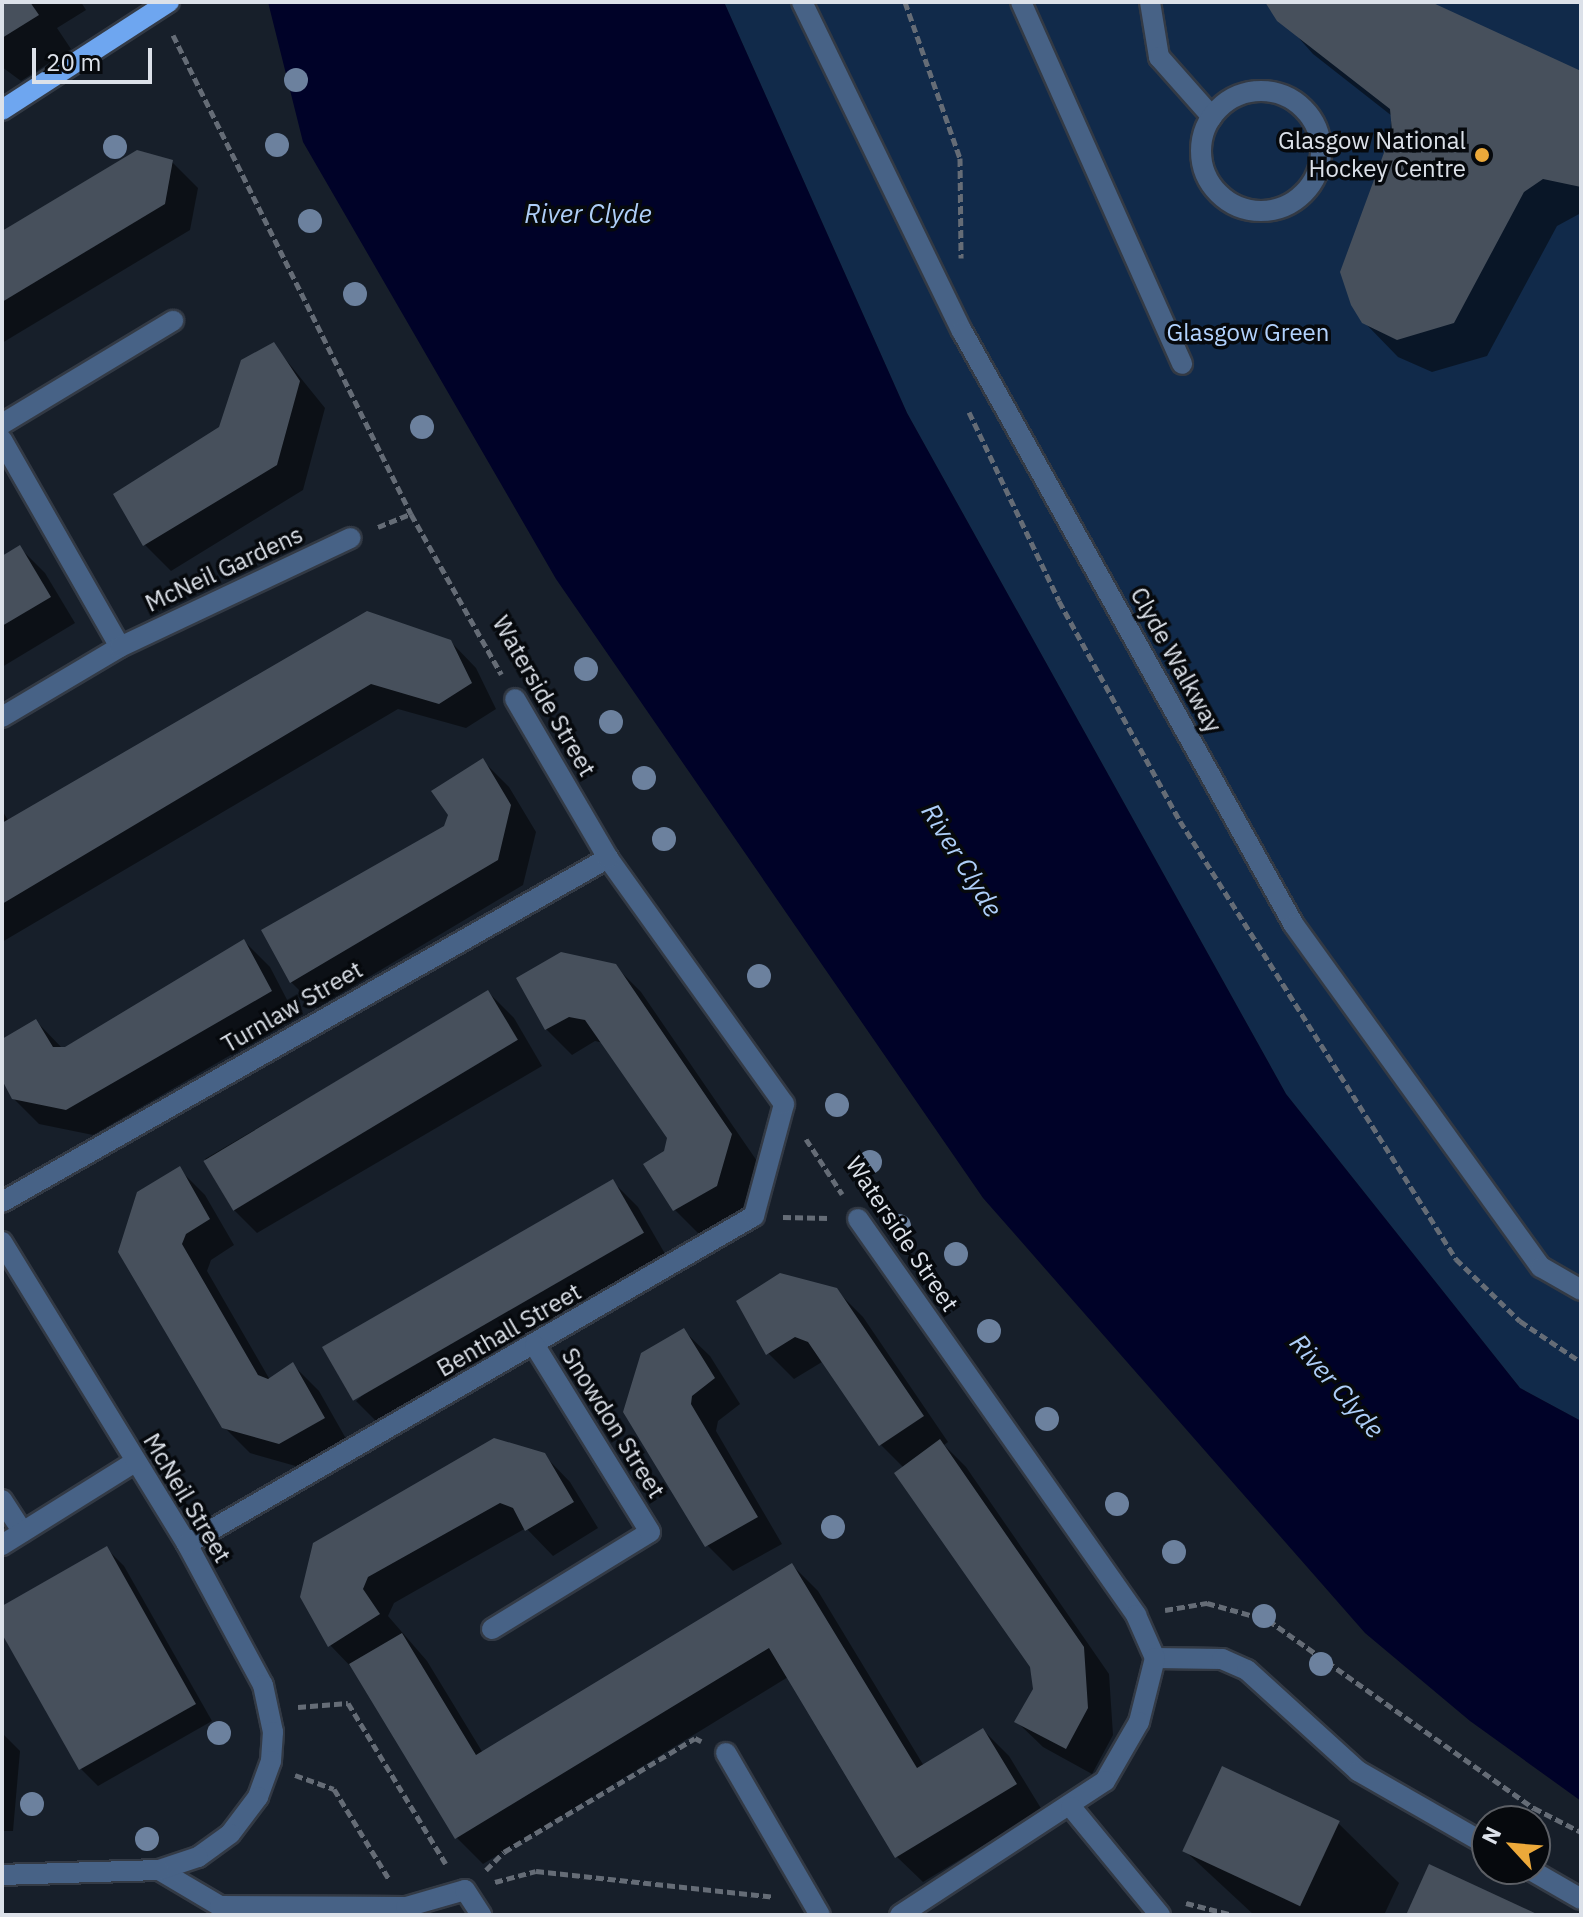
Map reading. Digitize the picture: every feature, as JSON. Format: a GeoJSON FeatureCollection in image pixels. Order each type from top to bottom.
{"type":"FeatureCollection","features":[{"type":"Feature","properties":{"kind":"main road"},"geometry":{"type":"LineString","coordinates":[[2,110],[165,5]]}},
{"type":"Feature","properties":{"kind":"street","name":"Clyde Walkway"},"geometry":{"type":"LineString","coordinates":[[802,2],[962,331],[1294,925],[1541,1267],[1581,1290]]}},
{"type":"Feature","properties":{"kind":"street"},"geometry":{"type":"LineString","coordinates":[[1021,2],[1182,364]]}},
{"type":"Feature","properties":{"kind":"street"},"geometry":{"type":"LineString","coordinates":[[1150,2],[1159,57],[1212,117]]}},
{"type":"Feature","properties":{"kind":"street"},"geometry":{"type":"LineString","coordinates":[[1242,94],[1280,94],[1297,103],[1311,117],[1321,154],[1307,191],[1272,211],[1233,205],[1205,175],[1203,135],[1212,117],[1242,94]]}},
{"type":"Feature","properties":{"kind":"street"},"geometry":{"type":"LineString","coordinates":[[2,424],[173,321]]}},
{"type":"Feature","properties":{"kind":"street"},"geometry":{"type":"LineString","coordinates":[[2,440],[120,647]]}},
{"type":"Feature","properties":{"kind":"street","name":"McNeil Gardens"},"geometry":{"type":"LineString","coordinates":[[2,717],[120,647],[351,538]]}},
{"type":"Feature","properties":{"kind":"street","name":"Waterside Street"},"geometry":{"type":"LineString","coordinates":[[515,699],[608,858],[784,1104]]}},
{"type":"Feature","properties":{"kind":"street","name":"Turnlaw Street"},"geometry":{"type":"LineString","coordinates":[[2,1202],[608,858]]}},
{"type":"Feature","properties":{"kind":"street"},"geometry":{"type":"LineString","coordinates":[[754,1216],[784,1104]]}},
{"type":"Feature","properties":{"kind":"street","name":"Benthall Street"},"geometry":{"type":"LineString","coordinates":[[187,1544],[535,1346],[754,1216]]}},
{"type":"Feature","properties":{"kind":"street","name":"Waterside Street"},"geometry":{"type":"LineString","coordinates":[[858,1219],[1136,1615],[1155,1658]]}},
{"type":"Feature","properties":{"kind":"street","name":"McNeil Street"},"geometry":{"type":"LineString","coordinates":[[2,1242],[187,1544],[271,1710],[269,1765],[258,1797],[230,1834],[198,1857],[159,1870],[2,1875]]}},
{"type":"Feature","properties":{"kind":"street","name":"Snowdon Street"},"geometry":{"type":"LineString","coordinates":[[492,1629],[650,1532],[535,1346]]}},
{"type":"Feature","properties":{"kind":"street"},"geometry":{"type":"LineString","coordinates":[[2,1545],[135,1462]]}},
{"type":"Feature","properties":{"kind":"street"},"geometry":{"type":"LineString","coordinates":[[2,1500],[23,1532]]}},
{"type":"Feature","properties":{"kind":"street"},"geometry":{"type":"LineString","coordinates":[[900,1915],[1071,1807],[1105,1781],[1124,1753],[1148,1696],[1155,1658],[1222,1659],[1247,1670],[1358,1771],[1471,1836]]}},
{"type":"Feature","properties":{"kind":"street"},"geometry":{"type":"LineString","coordinates":[[726,1753],[815,1908]]}},
{"type":"Feature","properties":{"kind":"street"},"geometry":{"type":"LineString","coordinates":[[1071,1807],[1160,1915]]}},
{"type":"Feature","properties":{"kind":"street"},"geometry":{"type":"LineString","coordinates":[[159,1870],[220,1906],[406,1907],[465,1890],[481,1915]]}},
{"type":"Feature","properties":{"kind":"street"},"geometry":{"type":"LineString","coordinates":[[1551,1882],[1581,1899]]}},
{"type":"Feature","properties":{"kind":"path"},"geometry":{"type":"LineString","coordinates":[[905,2],[960,158],[961,268]]}},
{"type":"Feature","properties":{"kind":"path","name":"Waterside Street"},"geometry":{"type":"LineString","coordinates":[[165,5],[411,514],[515,699]]}},
{"type":"Feature","properties":{"kind":"path","name":"Waterside Street"},"geometry":{"type":"LineString","coordinates":[[784,1104],[858,1219]]}},
{"type":"Feature","properties":{"kind":"path"},"geometry":{"type":"LineString","coordinates":[[754,1216],[858,1219]]}},
{"type":"Feature","properties":{"kind":"path"},"geometry":{"type":"LineString","coordinates":[[1136,1615],[1207,1603],[1268,1620],[1534,1808],[1581,1832]]}},
{"type":"Feature","properties":{"kind":"path"},"geometry":{"type":"LineString","coordinates":[[271,1710],[348,1703],[436,1850],[465,1890]]}},
{"type":"Feature","properties":{"kind":"path"},"geometry":{"type":"LineString","coordinates":[[465,1890],[504,1852],[695,1738],[726,1753]]}},
{"type":"Feature","properties":{"kind":"path"},"geometry":{"type":"LineString","coordinates":[[269,1765],[334,1789],[406,1907]]}},
{"type":"Feature","properties":{"kind":"path"},"geometry":{"type":"LineString","coordinates":[[465,1890],[536,1871],[815,1908]]}},
{"type":"Feature","properties":{"kind":"green space","name":"Glasgow Green"},"geometry":{"type":"Polygon","coordinates":[[[724,2],[1581,2],[1581,1421],[1520,1388],[1286,1094],[907,413],[724,2]]]}},
{"type":"Feature","properties":{"kind":"water","name":"River Clyde"},"geometry":{"type":"Polygon","coordinates":[[[268,2],[724,2],[907,413],[1286,1094],[1520,1388],[1581,1421],[1581,1801],[1470,1721],[1365,1633],[983,1198],[556,579],[303,142],[268,2]]]}},
{"type":"Feature","properties":{"kind":"building"},"geometry":{"type":"Polygon","coordinates":[[[2,2],[30,2],[39,15],[2,38],[2,2]]]}},
{"type":"Feature","properties":{"kind":"building","name":"Glasgow National Hockey Centre"},"geometry":{"type":"Polygon","coordinates":[[[1265,2],[1431,2],[1581,71],[1581,187],[1543,179],[1524,192],[1454,323],[1397,340],[1362,323],[1351,305],[1340,272],[1392,131],[1390,109],[1277,21],[1265,2]]]}},
{"type":"Feature","properties":{"kind":"building"},"geometry":{"type":"Polygon","coordinates":[[[137,150],[173,160],[165,204],[2,302],[2,231],[137,150]]]}},
{"type":"Feature","properties":{"kind":"building"},"geometry":{"type":"Polygon","coordinates":[[[274,342],[300,381],[277,465],[143,546],[113,494],[219,427],[241,360],[274,342]]]}},
{"type":"Feature","properties":{"kind":"building"},"geometry":{"type":"Polygon","coordinates":[[[20,545],[51,597],[2,626],[2,556],[20,545]]]}},
{"type":"Feature","properties":{"kind":"building"},"geometry":{"type":"Polygon","coordinates":[[[367,611],[451,640],[472,683],[439,704],[371,684],[2,904],[2,823],[367,611]]]}},
{"type":"Feature","properties":{"kind":"building"},"geometry":{"type":"Polygon","coordinates":[[[483,758],[511,805],[498,860],[290,983],[261,930],[444,826],[448,815],[431,791],[483,758]]]}},
{"type":"Feature","properties":{"kind":"building"},"geometry":{"type":"Polygon","coordinates":[[[244,939],[272,991],[66,1110],[12,1099],[2,1080],[2,1039],[36,1019],[53,1047],[65,1047],[244,939]]]}},
{"type":"Feature","properties":{"kind":"building"},"geometry":{"type":"Polygon","coordinates":[[[561,952],[616,964],[732,1134],[717,1186],[673,1211],[643,1164],[664,1151],[667,1138],[585,1020],[569,1017],[545,1030],[516,978],[561,952]]]}},
{"type":"Feature","properties":{"kind":"building"},"geometry":{"type":"Polygon","coordinates":[[[488,990],[518,1040],[233,1211],[203,1161],[488,990]]]}},
{"type":"Feature","properties":{"kind":"building"},"geometry":{"type":"Polygon","coordinates":[[[180,1166],[210,1219],[186,1234],[182,1244],[258,1375],[268,1379],[293,1362],[325,1418],[279,1444],[222,1428],[118,1252],[137,1192],[180,1166]]]}},
{"type":"Feature","properties":{"kind":"building"},"geometry":{"type":"Polygon","coordinates":[[[613,1179],[644,1233],[353,1401],[322,1347],[613,1179]]]}},
{"type":"Feature","properties":{"kind":"building"},"geometry":{"type":"Polygon","coordinates":[[[780,1273],[837,1288],[924,1416],[879,1446],[808,1342],[795,1337],[766,1355],[736,1301],[780,1273]]]}},
{"type":"Feature","properties":{"kind":"building"},"geometry":{"type":"Polygon","coordinates":[[[684,1328],[715,1378],[692,1396],[691,1404],[758,1517],[705,1547],[623,1412],[641,1353],[684,1328]]]}},
{"type":"Feature","properties":{"kind":"building"},"geometry":{"type":"Polygon","coordinates":[[[494,1438],[545,1453],[574,1502],[525,1531],[513,1508],[500,1503],[368,1577],[363,1589],[380,1614],[328,1647],[300,1597],[313,1543],[494,1438]]]}},
{"type":"Feature","properties":{"kind":"building"},"geometry":{"type":"Polygon","coordinates":[[[940,1439],[1084,1647],[1088,1708],[1066,1749],[1014,1722],[1033,1689],[1030,1667],[894,1473],[940,1439]]]}},
{"type":"Feature","properties":{"kind":"building"},"geometry":{"type":"Polygon","coordinates":[[[107,1546],[196,1704],[79,1770],[2,1634],[2,1606],[107,1546]]]}},
{"type":"Feature","properties":{"kind":"building"},"geometry":{"type":"Polygon","coordinates":[[[792,1563],[917,1768],[983,1728],[1017,1784],[895,1858],[769,1648],[455,1839],[349,1664],[402,1633],[476,1755],[792,1563]]]}},
{"type":"Feature","properties":{"kind":"building"},"geometry":{"type":"Polygon","coordinates":[[[1222,1766],[1340,1821],[1300,1906],[1182,1851],[1222,1766]]]}},
{"type":"Feature","properties":{"kind":"building"},"geometry":{"type":"Polygon","coordinates":[[[1429,1864],[1539,1915],[1406,1915],[1429,1864]]]}},
{"type":"Feature","properties":{"kind":"place","name":"Glasgow National Hockey Centre"},"geometry":{"type":"Point","coordinates":[1482,155]}}]}
